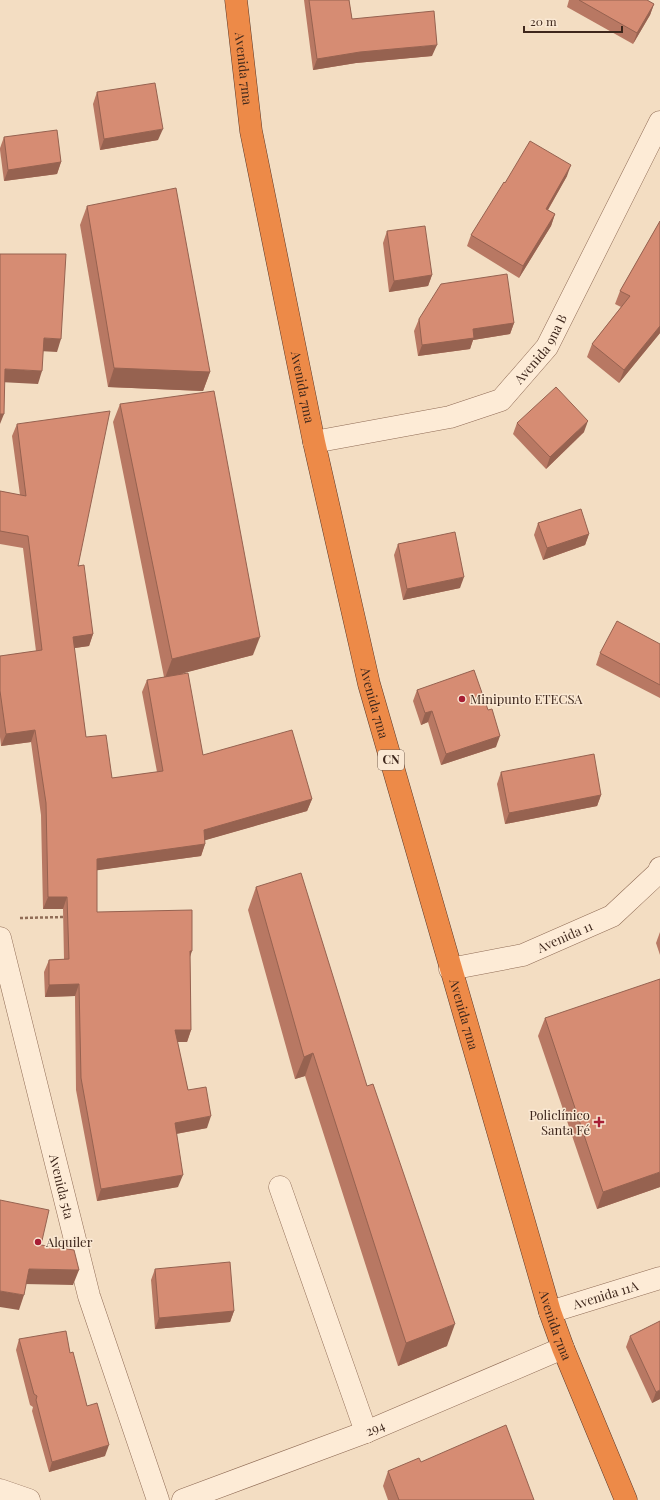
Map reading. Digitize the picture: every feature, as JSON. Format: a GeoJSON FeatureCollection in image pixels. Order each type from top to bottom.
{"type":"FeatureCollection","features":[{"type":"Feature","properties":{"kind":"highway","name":"Avenida 7ma"},"geometry":{"type":"LineString","coordinates":[[236,0],[251,131],[314,442],[369,684],[550,1312],[563,1348],[626,1500]]}},
{"type":"Feature","properties":{"kind":"street","name":"Avenida 9na B"},"geometry":{"type":"LineString","coordinates":[[314,442],[450,417],[501,400],[548,347],[660,122]]}},
{"type":"Feature","properties":{"kind":"street","name":"Avenida 11"},"geometry":{"type":"LineString","coordinates":[[450,969],[523,955],[612,916],[658,873],[660,868]]}},
{"type":"Feature","properties":{"kind":"street","name":"Avenida 5ta"},"geometry":{"type":"LineString","coordinates":[[1,947],[89,1296],[158,1500]]}},
{"type":"Feature","properties":{"kind":"street"},"geometry":{"type":"LineString","coordinates":[[280,1187],[366,1432]]}},
{"type":"Feature","properties":{"kind":"street","name":"Avenida 11A"},"geometry":{"type":"LineString","coordinates":[[550,1312],[660,1278]]}},
{"type":"Feature","properties":{"kind":"street","name":"294"},"geometry":{"type":"LineString","coordinates":[[183,1500],[366,1432],[563,1348]]}},
{"type":"Feature","properties":{"kind":"street"},"geometry":{"type":"LineString","coordinates":[[0,1490],[29,1500]]}},
{"type":"Feature","properties":{"kind":"path"},"geometry":{"type":"LineString","coordinates":[[16,918],[71,916]]}},
{"type":"Feature","properties":{"kind":"building"},"geometry":{"type":"Polygon","coordinates":[[[309,0],[349,0],[352,19],[434,11],[437,45],[360,52],[317,59],[309,0]]]}},
{"type":"Feature","properties":{"kind":"building"},"geometry":{"type":"Polygon","coordinates":[[[579,0],[647,0],[654,4],[637,33],[579,0]]]}},
{"type":"Feature","properties":{"kind":"building"},"geometry":{"type":"Polygon","coordinates":[[[155,83],[163,129],[104,139],[97,92],[155,83]]]}},
{"type":"Feature","properties":{"kind":"building"},"geometry":{"type":"Polygon","coordinates":[[[57,130],[61,162],[8,170],[4,137],[57,130]]]}},
{"type":"Feature","properties":{"kind":"building"},"geometry":{"type":"Polygon","coordinates":[[[530,141],[571,165],[546,209],[555,214],[523,266],[471,235],[530,141]]]}},
{"type":"Feature","properties":{"kind":"building"},"geometry":{"type":"Polygon","coordinates":[[[176,188],[210,372],[114,368],[87,206],[176,188]]]}},
{"type":"Feature","properties":{"kind":"building"},"geometry":{"type":"Polygon","coordinates":[[[660,221],[660,326],[624,370],[592,344],[630,296],[620,291],[660,221]]]}},
{"type":"Feature","properties":{"kind":"building"},"geometry":{"type":"Polygon","coordinates":[[[425,226],[432,275],[394,281],[387,231],[425,226]]]}},
{"type":"Feature","properties":{"kind":"building"},"geometry":{"type":"Polygon","coordinates":[[[0,254],[66,254],[61,339],[44,338],[42,371],[5,369],[4,414],[0,414],[0,254]]]}},
{"type":"Feature","properties":{"kind":"building"},"geometry":{"type":"Polygon","coordinates":[[[507,274],[514,323],[473,329],[474,338],[422,345],[419,319],[441,284],[507,274]]]}},
{"type":"Feature","properties":{"kind":"building"},"geometry":{"type":"Polygon","coordinates":[[[556,387],[588,421],[550,457],[517,423],[556,387]]]}},
{"type":"Feature","properties":{"kind":"building"},"geometry":{"type":"Polygon","coordinates":[[[214,391],[260,637],[172,659],[120,404],[214,391]]]}},
{"type":"Feature","properties":{"kind":"building"},"geometry":{"type":"Polygon","coordinates":[[[110,411],[78,566],[84,565],[93,634],[73,637],[86,737],[106,735],[112,778],[163,771],[147,680],[188,673],[203,755],[292,730],[312,799],[204,830],[205,844],[97,859],[97,912],[192,910],[192,951],[190,951],[191,1030],[175,1030],[188,1090],[206,1087],[211,1116],[175,1123],[183,1175],[101,1189],[81,1078],[79,984],[49,985],[49,960],[69,959],[67,897],[48,897],[46,803],[35,730],[6,734],[0,691],[0,656],[42,650],[28,536],[0,531],[0,491],[26,496],[17,424],[110,411]]]}},
{"type":"Feature","properties":{"kind":"building"},"geometry":{"type":"Polygon","coordinates":[[[581,509],[589,534],[547,548],[538,523],[581,509]]]}},
{"type":"Feature","properties":{"kind":"building"},"geometry":{"type":"Polygon","coordinates":[[[455,532],[464,577],[407,589],[398,544],[455,532]]]}},
{"type":"Feature","properties":{"kind":"building"},"geometry":{"type":"Polygon","coordinates":[[[617,621],[660,644],[660,685],[600,653],[617,621]]]}},
{"type":"Feature","properties":{"kind":"building"},"geometry":{"type":"Polygon","coordinates":[[[474,670],[488,710],[492,709],[500,736],[446,754],[432,711],[425,713],[417,690],[474,670]]]}},
{"type":"Feature","properties":{"kind":"building"},"geometry":{"type":"Polygon","coordinates":[[[594,754],[601,795],[509,813],[501,772],[594,754]]]}},
{"type":"Feature","properties":{"kind":"building"},"geometry":{"type":"Polygon","coordinates":[[[301,873],[367,1086],[373,1084],[455,1324],[406,1343],[313,1053],[304,1057],[256,887],[301,873]]]}},
{"type":"Feature","properties":{"kind":"building","name":"Policlínico Santa Fé"},"geometry":{"type":"Polygon","coordinates":[[[660,979],[660,1172],[603,1192],[545,1018],[660,979]]]}},
{"type":"Feature","properties":{"kind":"building"},"geometry":{"type":"Polygon","coordinates":[[[0,1200],[49,1210],[41,1245],[74,1250],[79,1270],[29,1269],[24,1295],[0,1291],[0,1200]]]}},
{"type":"Feature","properties":{"kind":"building"},"geometry":{"type":"Polygon","coordinates":[[[230,1262],[234,1311],[159,1318],[155,1269],[230,1262]]]}},
{"type":"Feature","properties":{"kind":"building"},"geometry":{"type":"Polygon","coordinates":[[[660,1321],[660,1390],[656,1392],[630,1336],[660,1321]]]}},
{"type":"Feature","properties":{"kind":"building"},"geometry":{"type":"Polygon","coordinates":[[[66,1331],[70,1353],[73,1352],[87,1406],[97,1403],[109,1445],[52,1462],[36,1400],[37,1396],[34,1394],[19,1339],[66,1331]]]}},
{"type":"Feature","properties":{"kind":"building"},"geometry":{"type":"Polygon","coordinates":[[[506,1425],[534,1500],[399,1500],[388,1471],[419,1458],[421,1462],[506,1425]]]}},
{"type":"Feature","properties":{"kind":"place","name":"Minipunto ETECSA"},"geometry":{"type":"Point","coordinates":[462,699]}},
{"type":"Feature","properties":{"kind":"place","name":"Policlínico Santa Fé"},"geometry":{"type":"Point","coordinates":[599,1122]}},
{"type":"Feature","properties":{"kind":"place","name":"Alquiler"},"geometry":{"type":"Point","coordinates":[38,1242]}}]}
